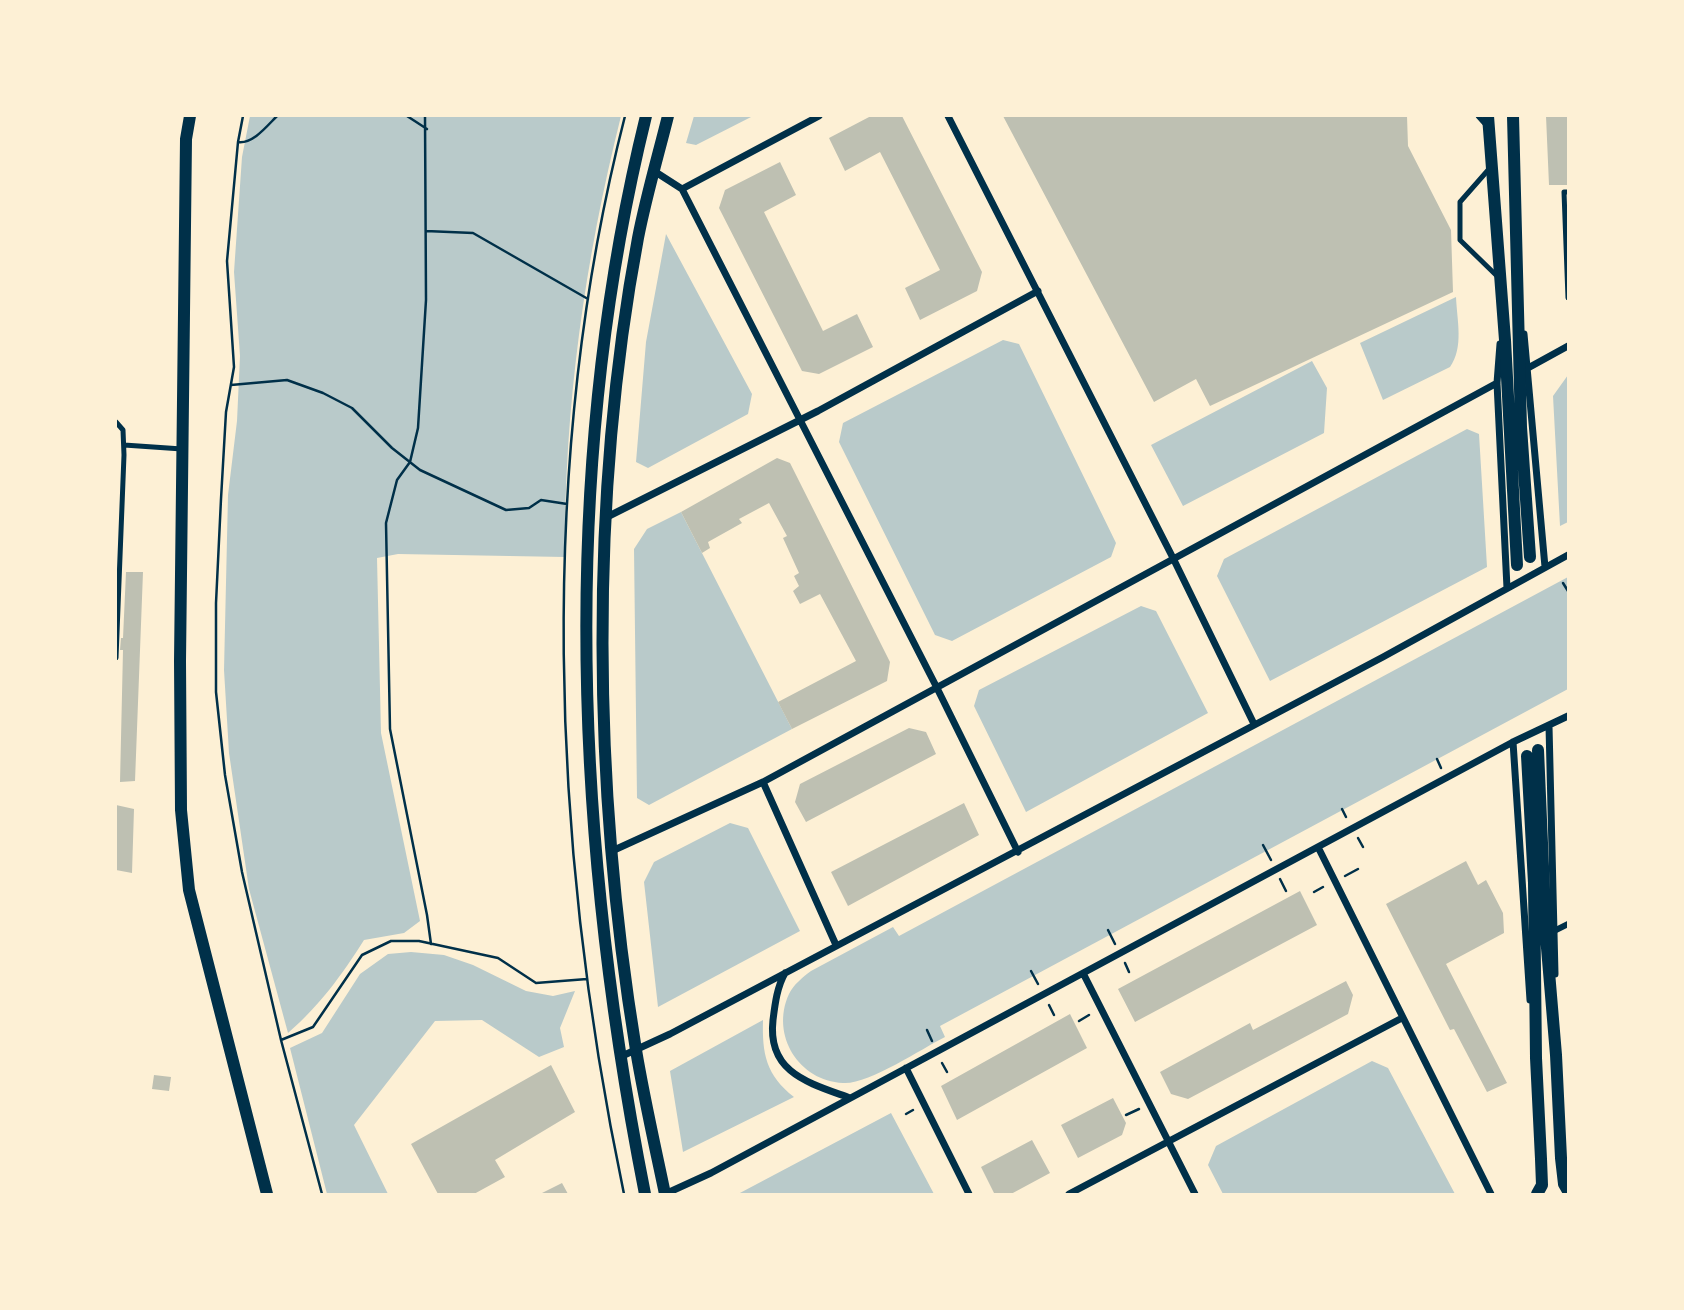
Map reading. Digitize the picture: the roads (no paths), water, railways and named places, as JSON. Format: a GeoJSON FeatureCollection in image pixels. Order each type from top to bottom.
{"type":"FeatureCollection","features":[{"type":"Feature","properties":{"kind":"street"},"geometry":{"type":"LineString","coordinates":[[190,116],[186,153],[182,449],[181,810],[189,890],[267,1195]]}},
{"type":"Feature","properties":{"kind":"street"},"geometry":{"type":"LineString","coordinates":[[645,1195],[624,1089],[591,803],[586,587],[594,445],[606,324],[646,116]]}},
{"type":"Feature","properties":{"kind":"street"},"geometry":{"type":"LineString","coordinates":[[668,116],[639,237],[623,341],[610,459],[603,584],[603,674],[612,851],[636,1051],[665,1194],[850,1098],[1513,742],[1569,716]]}},
{"type":"Feature","properties":{"kind":"street"},"geometry":{"type":"LineString","coordinates":[[682,189],[819,116]]}},
{"type":"Feature","properties":{"kind":"street"},"geometry":{"type":"LineString","coordinates":[[948,116],[1254,724]]}},
{"type":"Feature","properties":{"kind":"street"},"geometry":{"type":"LineString","coordinates":[[1513,116],[1521,427],[1530,557]]}},
{"type":"Feature","properties":{"kind":"street"},"geometry":{"type":"LineString","coordinates":[[1489,122],[1517,565]]}},
{"type":"Feature","properties":{"kind":"street"},"geometry":{"type":"LineString","coordinates":[[654,172],[682,189],[1018,852]]}},
{"type":"Feature","properties":{"kind":"street"},"geometry":{"type":"LineString","coordinates":[[607,517],[800,419],[1038,291]]}},
{"type":"Feature","properties":{"kind":"street"},"geometry":{"type":"LineString","coordinates":[[1520,307],[1528,368],[1545,567]]}},
{"type":"Feature","properties":{"kind":"street"},"geometry":{"type":"LineString","coordinates":[[1502,313],[1497,383],[1507,588]]}},
{"type":"Feature","properties":{"kind":"street"},"geometry":{"type":"LineString","coordinates":[[1528,368],[1569,346]]}},
{"type":"Feature","properties":{"kind":"street"},"geometry":{"type":"LineString","coordinates":[[612,851],[763,782],[1497,383]]}},
{"type":"Feature","properties":{"kind":"street"},"geometry":{"type":"LineString","coordinates":[[620,1057],[1018,852],[1569,555]]}},
{"type":"Feature","properties":{"kind":"street"},"geometry":{"type":"LineString","coordinates":[[1549,726],[1556,1055],[1561,1158],[1564,1184],[1569,1191]]}},
{"type":"Feature","properties":{"kind":"street"},"geometry":{"type":"LineString","coordinates":[[1513,742],[1525,953],[1536,1058]]}},
{"type":"Feature","properties":{"kind":"street"},"geometry":{"type":"LineString","coordinates":[[1537,1195],[1542,1185],[1536,1058],[1532,753],[1556,1055]]}},
{"type":"Feature","properties":{"kind":"street"},"geometry":{"type":"LineString","coordinates":[[763,782],[836,945]]}},
{"type":"Feature","properties":{"kind":"street"},"geometry":{"type":"LineString","coordinates":[[1318,847],[1492,1195]]}},
{"type":"Feature","properties":{"kind":"street"},"geometry":{"type":"LineString","coordinates":[[1554,932],[1569,925]]}},
{"type":"Feature","properties":{"kind":"street"},"geometry":{"type":"LineString","coordinates":[[786,972],[780,981],[774,1006],[772,1032],[778,1058],[792,1073],[850,1098]]}},
{"type":"Feature","properties":{"kind":"street"},"geometry":{"type":"LineString","coordinates":[[1083,973],[1195,1195]]}},
{"type":"Feature","properties":{"kind":"street"},"geometry":{"type":"LineString","coordinates":[[1069,1195],[1402,1018]]}},
{"type":"Feature","properties":{"kind":"street"},"geometry":{"type":"LineString","coordinates":[[906,1068],[969,1195]]}},
{"type":"Feature","properties":{"kind":"lane"},"geometry":{"type":"LineString","coordinates":[[1478,116],[1489,122]]}},
{"type":"Feature","properties":{"kind":"lane"},"geometry":{"type":"LineString","coordinates":[[1491,167],[1460,202],[1460,240],[1499,278]]}},
{"type":"Feature","properties":{"kind":"lane"},"geometry":{"type":"LineString","coordinates":[[1569,192],[1564,192],[1569,298]]}},
{"type":"Feature","properties":{"kind":"lane"},"geometry":{"type":"LineString","coordinates":[[116,422],[123,430],[124,445],[116,658]]}},
{"type":"Feature","properties":{"kind":"lane"},"geometry":{"type":"LineString","coordinates":[[124,445],[182,449]]}}]}
